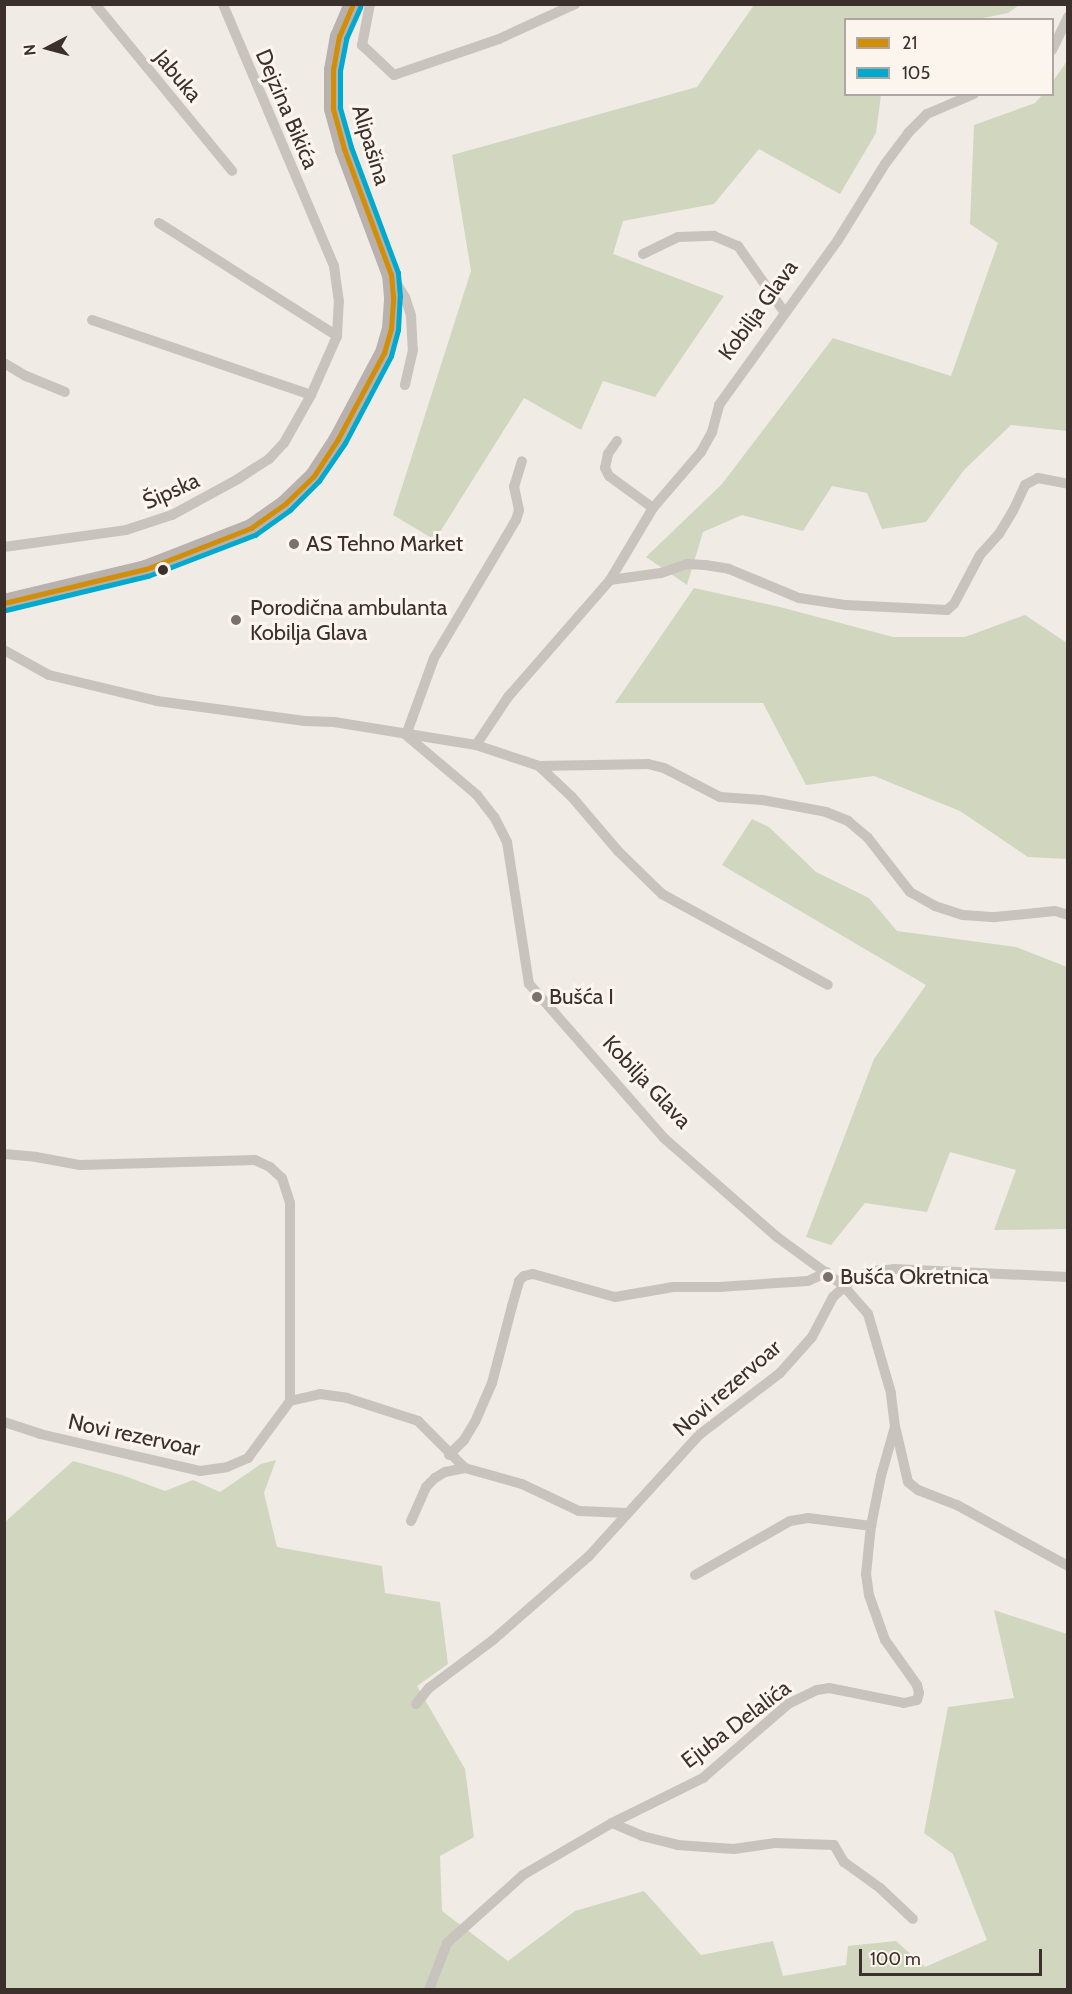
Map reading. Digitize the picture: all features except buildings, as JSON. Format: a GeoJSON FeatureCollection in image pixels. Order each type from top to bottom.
{"type":"FeatureCollection","features":[{"type":"Feature","properties":{"kind":"main road","name":"Alipašina"},"geometry":{"type":"LineString","coordinates":[[4,603],[146,569],[251,528],[285,504],[314,476],[374,374],[390,329],[393,297],[391,275],[344,149],[333,109],[333,70],[339,37],[353,4]]}},
{"type":"Feature","properties":{"kind":"street","name":"Jabuka"},"geometry":{"type":"LineString","coordinates":[[95,4],[232,171]]}},
{"type":"Feature","properties":{"kind":"street","name":"Dejzina Bikića"},"geometry":{"type":"LineString","coordinates":[[223,4],[318,229]]}},
{"type":"Feature","properties":{"kind":"street"},"geometry":{"type":"LineString","coordinates":[[370,4],[362,45],[394,75],[499,39],[575,4]]}},
{"type":"Feature","properties":{"kind":"street"},"geometry":{"type":"LineString","coordinates":[[1054,48],[1068,17]]}},
{"type":"Feature","properties":{"kind":"street","name":"Kobilja Glava"},"geometry":{"type":"LineString","coordinates":[[476,745],[508,697],[610,580],[653,508],[701,452],[712,432],[719,405],[838,240],[885,164],[908,133],[927,114],[969,96]]}},
{"type":"Feature","properties":{"kind":"street"},"geometry":{"type":"LineString","coordinates":[[159,223],[337,336]]}},
{"type":"Feature","properties":{"kind":"street","name":"Šipska"},"geometry":{"type":"LineString","coordinates":[[4,547],[126,530],[180,511],[268,459],[284,443],[311,395],[337,336],[339,302],[334,266],[318,229]]}},
{"type":"Feature","properties":{"kind":"street"},"geometry":{"type":"LineString","coordinates":[[643,254],[678,237],[714,237],[738,246],[785,313]]}},
{"type":"Feature","properties":{"kind":"street"},"geometry":{"type":"LineString","coordinates":[[391,275],[405,297],[411,316],[413,350],[405,385]]}},
{"type":"Feature","properties":{"kind":"street"},"geometry":{"type":"LineString","coordinates":[[92,320],[311,395]]}},
{"type":"Feature","properties":{"kind":"street"},"geometry":{"type":"LineString","coordinates":[[4,363],[26,376],[65,392]]}},
{"type":"Feature","properties":{"kind":"street"},"geometry":{"type":"LineString","coordinates":[[617,441],[608,454],[605,468],[609,476],[653,508]]}},
{"type":"Feature","properties":{"kind":"street"},"geometry":{"type":"LineString","coordinates":[[406,735],[434,658],[516,520],[519,510],[514,488],[522,461]]}},
{"type":"Feature","properties":{"kind":"street"},"geometry":{"type":"LineString","coordinates":[[610,580],[661,573],[687,564],[705,565],[729,569],[799,598],[846,605],[946,610],[954,604],[980,555],[999,534],[1013,512],[1025,485],[1038,478],[1068,484]]}},
{"type":"Feature","properties":{"kind":"street","name":"Kobilja Glava"},"geometry":{"type":"LineString","coordinates":[[4,650],[49,675],[157,701],[305,721],[334,722],[476,745],[539,766],[648,764],[664,768],[720,797],[762,800],[826,812],[848,821],[868,838],[910,892],[935,906],[963,915],[995,917],[1055,911],[1068,915]]}},
{"type":"Feature","properties":{"kind":"street","name":"Kobilja Glava"},"geometry":{"type":"LineString","coordinates":[[406,735],[477,795],[494,817],[507,842],[529,984],[664,1138],[777,1237],[844,1286]]}},
{"type":"Feature","properties":{"kind":"street","name":"Kobilja Glava"},"geometry":{"type":"LineString","coordinates":[[539,766],[572,797],[618,851],[662,894],[828,985]]}},
{"type":"Feature","properties":{"kind":"street"},"geometry":{"type":"LineString","coordinates":[[4,1154],[36,1156],[80,1166],[255,1160],[270,1167],[282,1178],[290,1203],[291,1401],[320,1394],[347,1398],[418,1421],[449,1455],[465,1468],[522,1484],[579,1511],[627,1513]]}},
{"type":"Feature","properties":{"kind":"street"},"geometry":{"type":"LineString","coordinates":[[844,1286],[873,1271],[894,1269],[1068,1277]]}},
{"type":"Feature","properties":{"kind":"street"},"geometry":{"type":"LineString","coordinates":[[449,1455],[464,1440],[475,1422],[492,1383],[512,1306],[524,1276],[533,1274],[615,1297],[673,1287],[719,1287],[808,1281],[827,1272]]}},
{"type":"Feature","properties":{"kind":"street","name":"Novi rezervoar"},"geometry":{"type":"LineString","coordinates":[[416,1704],[429,1688],[492,1640],[589,1556],[699,1435],[780,1373],[812,1337],[829,1303],[844,1286]]}},
{"type":"Feature","properties":{"kind":"street","name":"Ejuba Delalića"},"geometry":{"type":"LineString","coordinates":[[429,1989],[447,1943],[523,1875],[612,1823],[703,1778],[788,1704],[817,1690],[843,1689],[904,1703],[917,1700],[919,1693],[917,1685],[885,1640],[869,1595],[866,1574],[871,1526],[880,1476],[895,1427],[891,1393],[868,1314],[844,1286]]}},
{"type":"Feature","properties":{"kind":"street","name":"Novi rezervoar"},"geometry":{"type":"LineString","coordinates":[[4,1422],[40,1434],[200,1471],[226,1467],[248,1458],[291,1401]]}},
{"type":"Feature","properties":{"kind":"street"},"geometry":{"type":"LineString","coordinates":[[895,1427],[908,1482],[918,1490],[957,1504],[1046,1557],[1068,1566]]}},
{"type":"Feature","properties":{"kind":"street"},"geometry":{"type":"LineString","coordinates":[[411,1521],[426,1487],[435,1478],[445,1472],[465,1468]]}},
{"type":"Feature","properties":{"kind":"street"},"geometry":{"type":"LineString","coordinates":[[695,1575],[790,1521],[808,1518],[871,1526]]}},
{"type":"Feature","properties":{"kind":"street"},"geometry":{"type":"LineString","coordinates":[[612,1823],[642,1836],[677,1845],[734,1849],[775,1843],[834,1845],[844,1862],[880,1888],[913,1919]]}},
{"type":"Feature","properties":{"kind":"green space"},"geometry":{"type":"Polygon","coordinates":[[[754,5],[1019,5],[1008,13],[983,18],[844,18],[844,96],[881,96],[876,133],[840,194],[759,149],[714,204],[623,221],[613,254],[724,296],[655,397],[603,381],[581,430],[524,398],[435,540],[393,515],[471,271],[452,155],[697,87],[754,5]]]}},
{"type":"Feature","properties":{"kind":"green space"},"geometry":{"type":"Polygon","coordinates":[[[1067,61],[1067,431],[1011,425],[964,470],[926,522],[882,529],[867,493],[832,486],[803,531],[742,515],[703,532],[687,585],[646,557],[722,484],[833,338],[951,376],[998,243],[970,224],[974,125],[1035,103],[1041,96],[1054,96],[1054,80],[1067,61]]]}},
{"type":"Feature","properties":{"kind":"green space"},"geometry":{"type":"Polygon","coordinates":[[[694,588],[780,607],[893,637],[965,637],[1025,615],[1067,643],[1067,859],[1028,857],[960,811],[874,776],[806,785],[763,703],[615,703],[694,588]]]}},
{"type":"Feature","properties":{"kind":"green space"},"geometry":{"type":"Polygon","coordinates":[[[752,819],[769,827],[816,872],[869,898],[897,931],[1016,947],[1067,967],[1067,1229],[994,1230],[1016,1170],[950,1152],[927,1212],[865,1203],[831,1245],[806,1237],[874,1059],[926,985],[722,865],[752,819]]]}},
{"type":"Feature","properties":{"kind":"green space"},"geometry":{"type":"Polygon","coordinates":[[[276,1460],[264,1493],[277,1547],[382,1566],[385,1593],[440,1602],[448,1664],[417,1686],[465,1769],[474,1837],[440,1856],[442,1911],[508,1961],[575,1911],[644,1891],[701,1955],[773,1941],[783,1976],[846,1965],[848,1946],[896,1941],[925,1967],[987,1940],[953,1854],[924,1833],[948,1707],[1014,1698],[994,1610],[1067,1634],[1067,1989],[5,1990],[5,1522],[73,1461],[122,1475],[165,1491],[193,1480],[220,1492],[261,1464],[276,1460]]]}},
{"type":"Feature","properties":{"kind":"transit line","name":"21"},"geometry":{"type":"LineString","coordinates":[[4,603],[146,569],[251,528],[285,504],[314,476],[338,439],[384,353],[391,329],[393,297],[391,275],[344,149],[333,109],[333,70],[339,37],[353,4]]}},
{"type":"Feature","properties":{"kind":"transit line","name":"105"},"geometry":{"type":"LineString","coordinates":[[6,610],[148,576],[255,535],[290,510],[319,481],[345,443],[391,356],[398,330],[400,297],[398,273],[351,147],[340,108],[340,71],[346,39],[360,7]]}},
{"type":"Feature","properties":{"kind":"place","name":"AS Tehno Market"},"geometry":{"type":"Point","coordinates":[294,544]}},
{"type":"Feature","properties":{"kind":"place","name":"Porodična ambulanta Kobilja Glava"},"geometry":{"type":"Point","coordinates":[236,620]}},
{"type":"Feature","properties":{"kind":"place","name":"Bušća I"},"geometry":{"type":"Point","coordinates":[537,997]}},
{"type":"Feature","properties":{"kind":"place","name":"Bušća Okretnica"},"geometry":{"type":"Point","coordinates":[828,1277]}}]}
